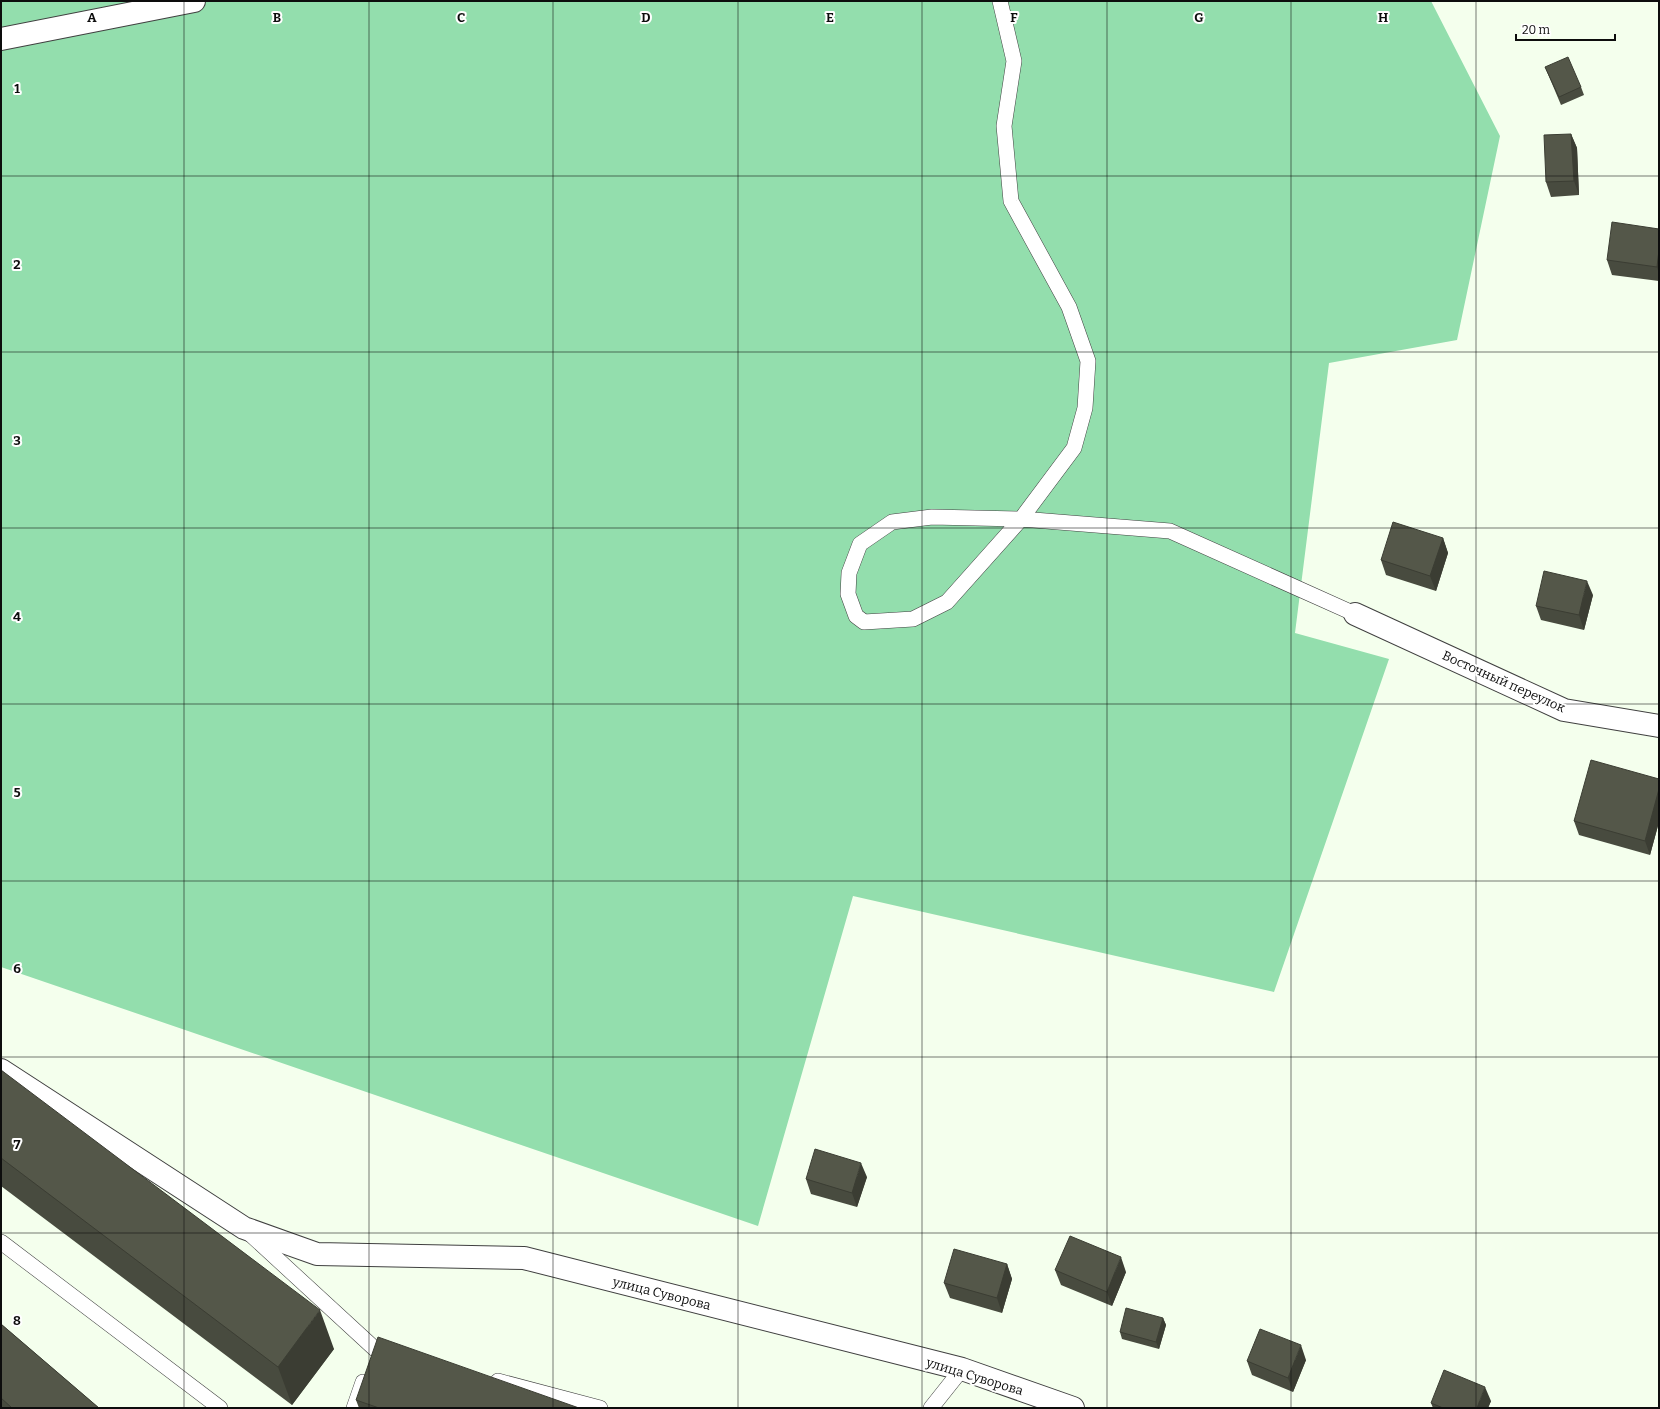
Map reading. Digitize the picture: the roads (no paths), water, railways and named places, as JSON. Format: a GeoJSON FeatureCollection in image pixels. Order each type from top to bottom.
{"type":"FeatureCollection","features":[{"type":"Feature","properties":{"kind":"street"},"geometry":{"type":"LineString","coordinates":[[1,38],[194,1]]}},
{"type":"Feature","properties":{"kind":"street","name":"Восточный переулок"},"geometry":{"type":"LineString","coordinates":[[1355,614],[1564,710],[1659,726]]}},
{"type":"Feature","properties":{"kind":"street","name":"улица Суворова"},"geometry":{"type":"LineString","coordinates":[[1,1070],[244,1228],[317,1254],[524,1258],[962,1369],[1073,1408]]}},
{"type":"Feature","properties":{"kind":"lane"},"geometry":{"type":"LineString","coordinates":[[1000,1],[1014,61],[1004,126],[1012,201],[1069,308],[1088,361],[1085,408],[1074,448],[1021,519],[947,602],[913,619],[864,622],[856,616],[848,594],[849,573],[860,544],[892,522],[932,517],[1021,519],[1170,531],[1355,614]]}},
{"type":"Feature","properties":{"kind":"lane"},"geometry":{"type":"LineString","coordinates":[[244,1228],[375,1349],[405,1357]]}},
{"type":"Feature","properties":{"kind":"lane"},"geometry":{"type":"LineString","coordinates":[[1,1242],[220,1408]]}},
{"type":"Feature","properties":{"kind":"lane"},"geometry":{"type":"LineString","coordinates":[[354,1408],[375,1349]]}},
{"type":"Feature","properties":{"kind":"lane"},"geometry":{"type":"LineString","coordinates":[[931,1408],[962,1369]]}},
{"type":"Feature","properties":{"kind":"lane"},"geometry":{"type":"LineString","coordinates":[[488,1378],[600,1408]]}}]}
